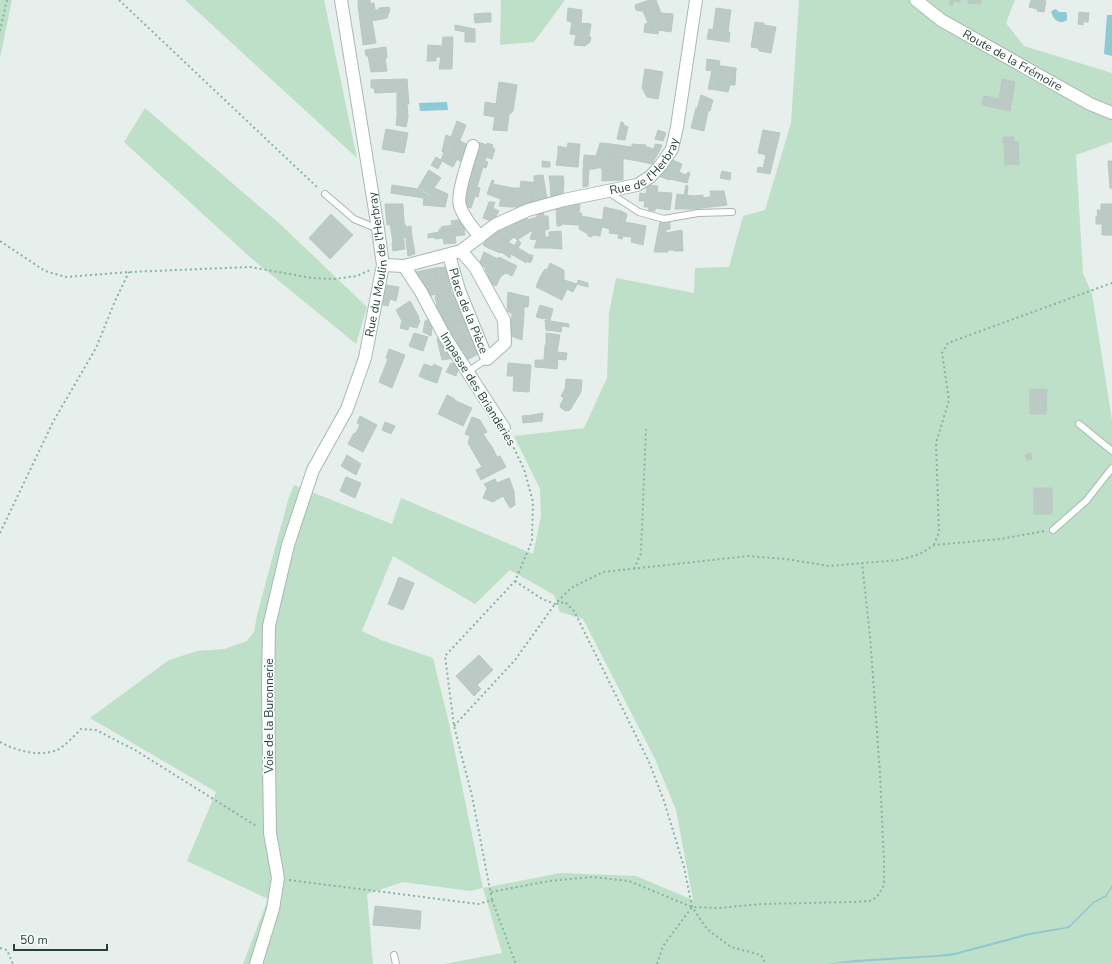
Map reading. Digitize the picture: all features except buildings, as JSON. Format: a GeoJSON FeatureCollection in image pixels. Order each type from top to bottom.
{"type":"FeatureCollection","features":[{"type":"Feature","properties":{"kind":"street","name":"Rue du Moulin de l'Herbray"},"geometry":{"type":"LineString","coordinates":[[314,470],[347,409],[357,382],[365,358],[383,265],[341,0]]}},
{"type":"Feature","properties":{"kind":"street","name":"Rue de l'Herbray"},"geometry":{"type":"LineString","coordinates":[[383,265],[404,266],[461,252],[495,225],[528,210],[564,200],[637,185],[650,177],[661,165],[672,149],[677,127],[696,0]]}},
{"type":"Feature","properties":{"kind":"street","name":"Route de la Frémoire"},"geometry":{"type":"LineString","coordinates":[[916,0],[941,20],[1090,104],[1112,113]]}},
{"type":"Feature","properties":{"kind":"street"},"geometry":{"type":"LineString","coordinates":[[473,146],[459,197],[460,206],[463,212],[480,237]]}},
{"type":"Feature","properties":{"kind":"street","name":"Place de la Pièce"},"geometry":{"type":"LineString","coordinates":[[449,255],[459,290],[487,359],[505,343],[504,320],[475,267],[461,252]]}},
{"type":"Feature","properties":{"kind":"street","name":"Impasse des Brianderies"},"geometry":{"type":"LineString","coordinates":[[404,266],[421,292],[445,337],[504,428]]}},
{"type":"Feature","properties":{"kind":"street","name":"Voie de la Buronnerie"},"geometry":{"type":"LineString","coordinates":[[256,964],[273,909],[278,878],[270,833],[268,684],[269,626],[288,545],[314,470]]}},
{"type":"Feature","properties":{"kind":"lane"},"geometry":{"type":"LineString","coordinates":[[608,192],[639,212],[664,219],[698,213],[732,212]]}},
{"type":"Feature","properties":{"kind":"lane"},"geometry":{"type":"LineString","coordinates":[[326,194],[354,219],[378,229]]}},
{"type":"Feature","properties":{"kind":"lane"},"geometry":{"type":"LineString","coordinates":[[467,372],[487,359]]}},
{"type":"Feature","properties":{"kind":"lane"},"geometry":{"type":"LineString","coordinates":[[1079,424],[1112,451]]}},
{"type":"Feature","properties":{"kind":"lane"},"geometry":{"type":"LineString","coordinates":[[1053,530],[1086,501],[1112,468]]}},
{"type":"Feature","properties":{"kind":"lane"},"geometry":{"type":"LineString","coordinates":[[394,955],[396,964]]}},
{"type":"Feature","properties":{"kind":"path"},"geometry":{"type":"LineString","coordinates":[[0,31],[7,0]]}},
{"type":"Feature","properties":{"kind":"path"},"geometry":{"type":"LineString","coordinates":[[119,0],[326,194]]}},
{"type":"Feature","properties":{"kind":"path"},"geometry":{"type":"LineString","coordinates":[[0,241],[45,271],[66,277],[129,272],[250,267],[312,278],[334,279],[357,276],[383,265]]}},
{"type":"Feature","properties":{"kind":"path"},"geometry":{"type":"LineString","coordinates":[[0,532],[54,422],[96,348],[115,301],[129,272]]}},
{"type":"Feature","properties":{"kind":"path"},"geometry":{"type":"LineString","coordinates":[[934,545],[939,532],[936,443],[949,400],[942,352],[948,343],[1112,283]]}},
{"type":"Feature","properties":{"kind":"path","name":"Impasse des Brianderies"},"geometry":{"type":"LineString","coordinates":[[454,726],[445,656],[515,581],[532,541],[533,502],[524,469],[504,428]]}},
{"type":"Feature","properties":{"kind":"path"},"geometry":{"type":"LineString","coordinates":[[634,569],[641,553],[646,429]]}},
{"type":"Feature","properties":{"kind":"path"},"geometry":{"type":"LineString","coordinates":[[516,964],[492,900],[472,796],[454,726],[515,660],[555,604],[571,588],[603,572],[748,556],[786,559],[829,566],[899,560],[920,554],[934,545],[1000,539],[1053,530]]}},
{"type":"Feature","properties":{"kind":"path"},"geometry":{"type":"LineString","coordinates":[[490,892],[549,881],[592,876],[629,881],[692,907],[719,908],[761,904],[870,901],[877,897],[884,885],[884,862],[880,773],[870,636],[862,563]]}},
{"type":"Feature","properties":{"kind":"path"},"geometry":{"type":"LineString","coordinates":[[515,581],[542,599],[555,604],[565,602],[574,611],[649,762],[664,800],[684,867],[692,907],[707,929],[731,947],[761,955],[766,964]]}},
{"type":"Feature","properties":{"kind":"path"},"geometry":{"type":"LineString","coordinates":[[0,742],[8,747],[38,754],[58,749],[81,729],[96,730],[135,750],[270,833]]}},
{"type":"Feature","properties":{"kind":"path"},"geometry":{"type":"LineString","coordinates":[[278,878],[478,904],[492,900]]}},
{"type":"Feature","properties":{"kind":"path"},"geometry":{"type":"LineString","coordinates":[[657,964],[663,946],[692,907]]}},
{"type":"Feature","properties":{"kind":"path"},"geometry":{"type":"LineString","coordinates":[[0,948],[7,950],[13,964]]}},
{"type":"Feature","properties":{"kind":"green space"},"geometry":{"type":"Polygon","coordinates":[[[0,0],[12,0],[0,58],[0,0]]]}},
{"type":"Feature","properties":{"kind":"green space"},"geometry":{"type":"Polygon","coordinates":[[[185,0],[324,0],[357,158],[185,0]]]}},
{"type":"Feature","properties":{"kind":"green space"},"geometry":{"type":"Polygon","coordinates":[[[501,0],[565,0],[534,42],[500,45],[501,0]]]}},
{"type":"Feature","properties":{"kind":"green space"},"geometry":{"type":"Polygon","coordinates":[[[799,0],[1015,0],[1006,23],[1024,46],[1112,73],[1112,142],[1076,155],[1083,273],[1092,294],[1112,420],[1112,964],[444,964],[502,953],[483,888],[470,891],[403,882],[367,894],[373,964],[243,964],[268,899],[187,861],[216,792],[90,718],[169,660],[197,651],[224,649],[247,641],[254,632],[257,615],[288,500],[294,485],[392,524],[401,498],[533,554],[541,516],[540,489],[514,436],[584,428],[607,378],[609,313],[616,278],[694,293],[695,268],[729,267],[743,216],[765,210],[791,123],[799,0]],[[393,556],[362,631],[381,640],[433,658],[449,723],[483,888],[560,873],[636,876],[693,900],[676,810],[655,759],[583,619],[560,612],[554,595],[510,570],[475,604],[393,556]]]}},
{"type":"Feature","properties":{"kind":"green space"},"geometry":{"type":"Polygon","coordinates":[[[145,108],[280,224],[367,307],[356,344],[251,258],[124,142],[145,108]]]}},
{"type":"Feature","properties":{"kind":"water"},"geometry":{"type":"Polygon","coordinates":[[[1056,9],[1059,12],[1066,12],[1067,20],[1059,22],[1055,19],[1051,12],[1056,9]]]}},
{"type":"Feature","properties":{"kind":"water"},"geometry":{"type":"Polygon","coordinates":[[[1107,15],[1112,15],[1112,56],[1104,54],[1107,15]]]}},
{"type":"Feature","properties":{"kind":"water"},"geometry":{"type":"Polygon","coordinates":[[[447,102],[448,110],[420,111],[419,103],[447,102]]]}},
{"type":"Feature","properties":{"kind":"water"},"geometry":{"type":"Polygon","coordinates":[[[1112,885],[1112,888],[1106,897],[1094,903],[1069,928],[1030,935],[951,956],[826,964],[855,960],[954,953],[1029,933],[1066,927],[1070,925],[1093,902],[1106,895],[1112,885]]]}}]}
